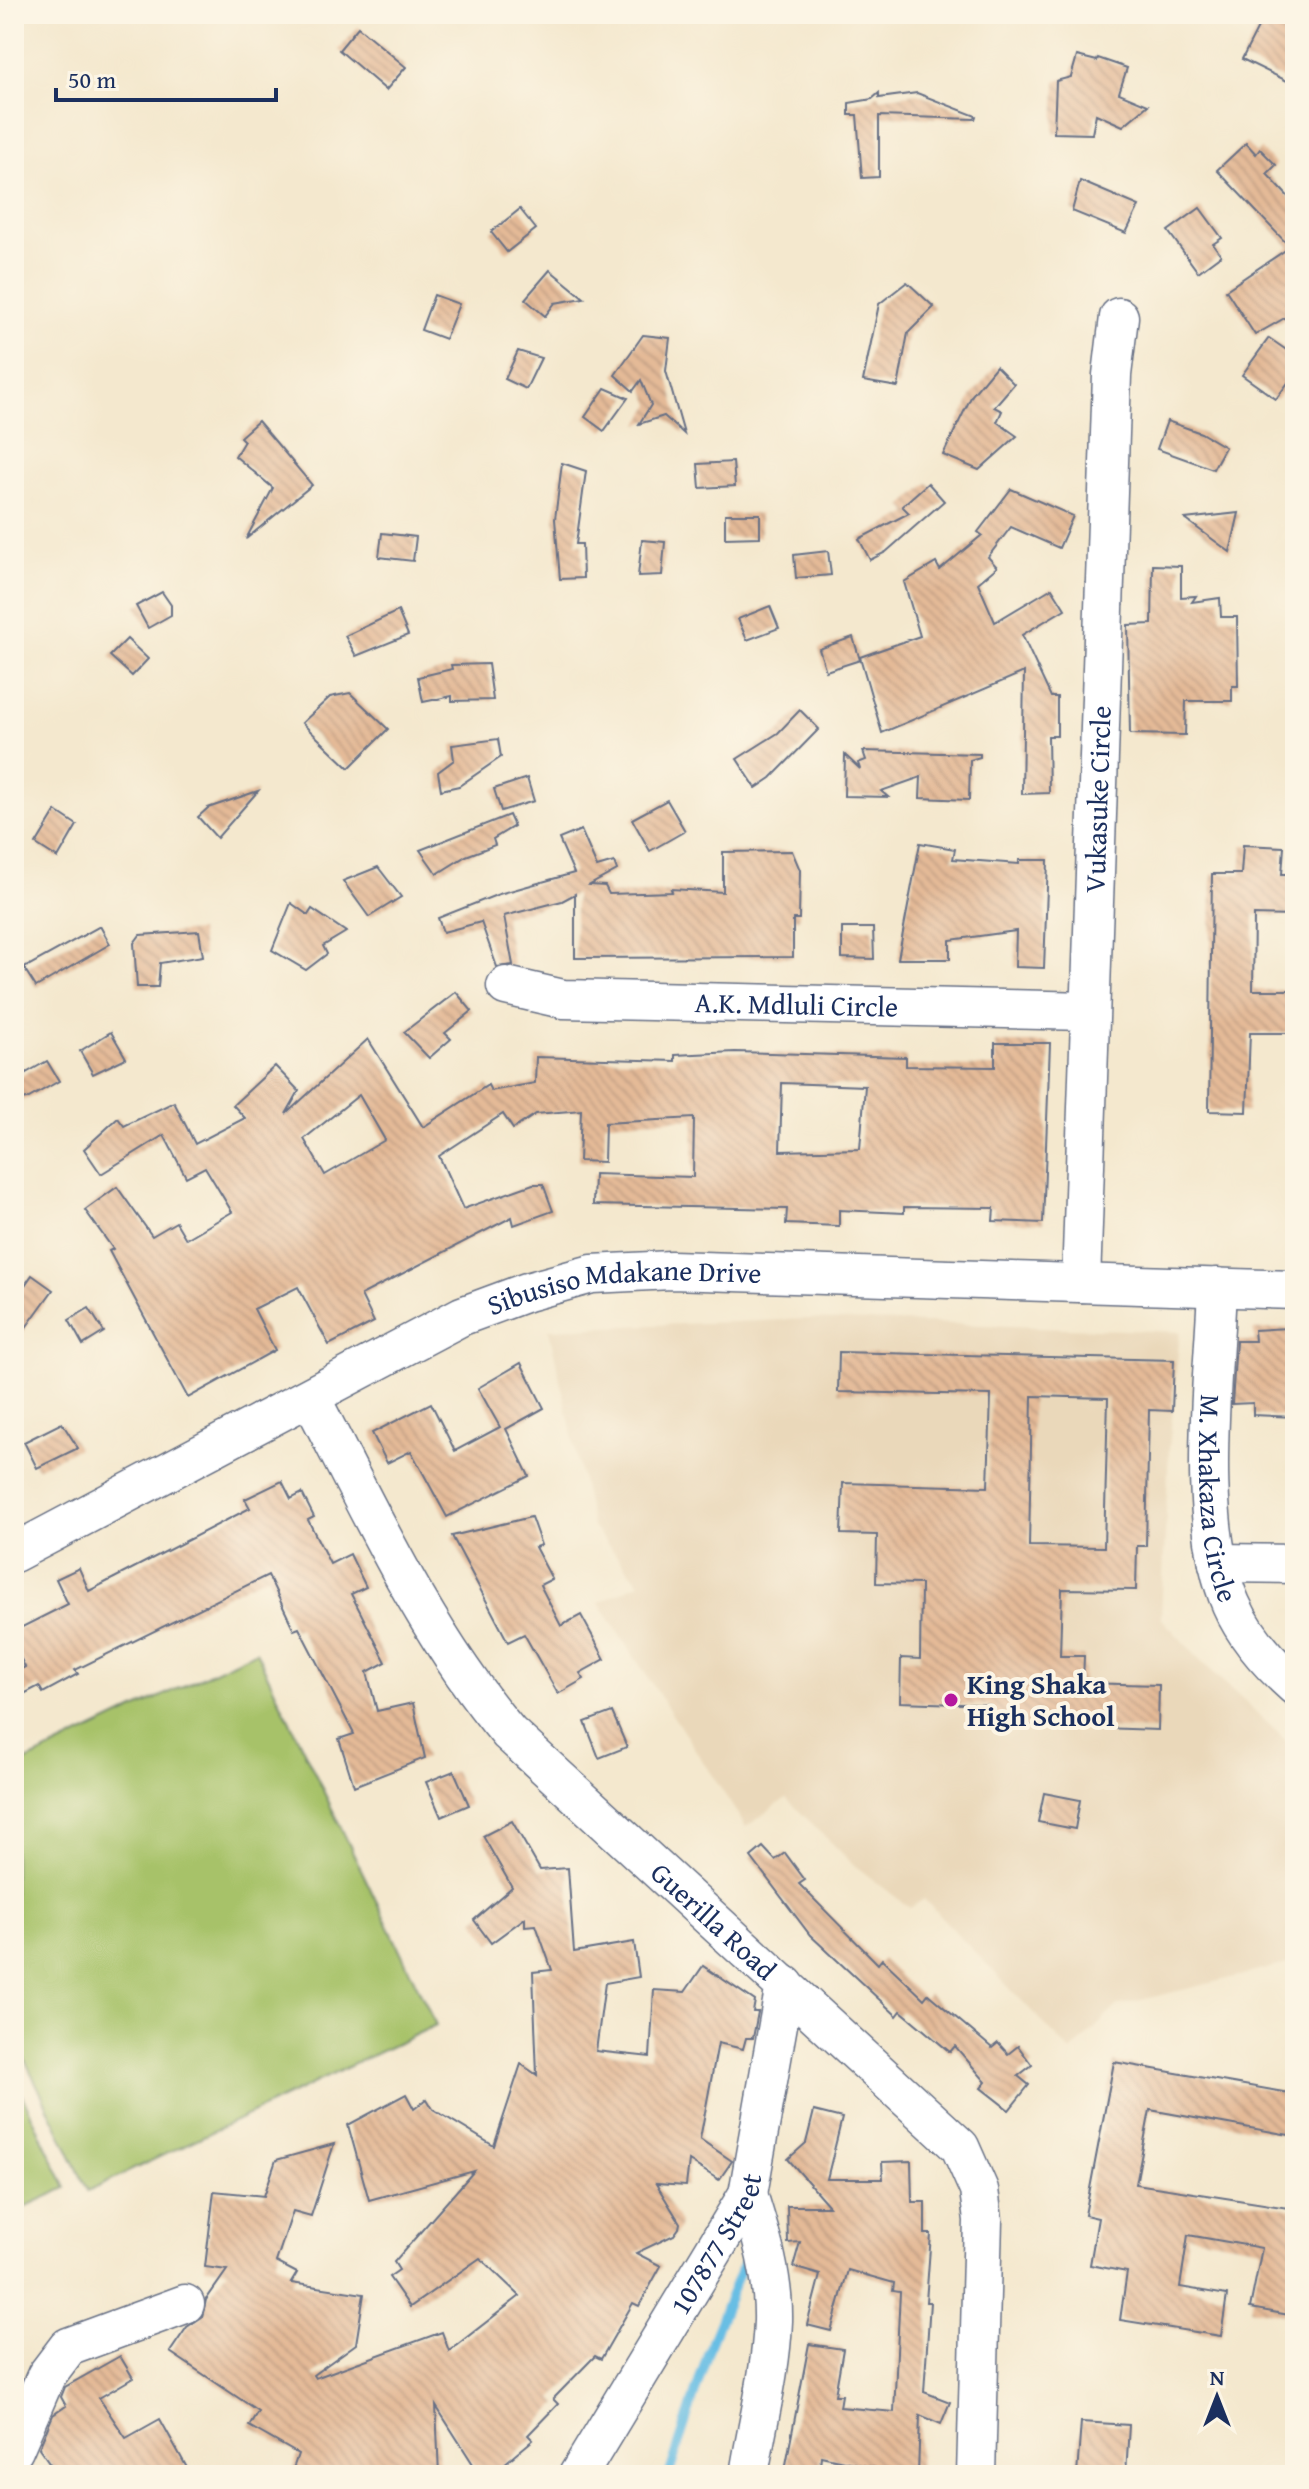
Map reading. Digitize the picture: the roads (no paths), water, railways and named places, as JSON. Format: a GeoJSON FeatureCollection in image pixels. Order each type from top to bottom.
{"type":"FeatureCollection","features":[{"type":"Feature","properties":{"kind":"street","name":"Vukasuke Circle"},"geometry":{"type":"LineString","coordinates":[[1081,1283],[1112,375],[1119,317]]}},
{"type":"Feature","properties":{"kind":"street","name":"A.K. Mdluli Circle"},"geometry":{"type":"LineString","coordinates":[[506,986],[563,999],[1089,1011]]}},
{"type":"Feature","properties":{"kind":"street","name":"Sibusiso Mdakane Drive"},"geometry":{"type":"LineString","coordinates":[[14,1553],[462,1316],[527,1292],[592,1274],[671,1270],[1295,1290]]}},
{"type":"Feature","properties":{"kind":"street","name":"M. Xhakaza Circle"},"geometry":{"type":"LineString","coordinates":[[1217,1287],[1210,1486],[1218,1563],[1232,1605],[1251,1637],[1274,1668],[1295,1686]]}},
{"type":"Feature","properties":{"kind":"street","name":"Guerilla Road"},"geometry":{"type":"LineString","coordinates":[[311,1398],[445,1646],[481,1700],[562,1785],[960,2147],[971,2168],[983,2220],[976,2475]]}},
{"type":"Feature","properties":{"kind":"street"},"geometry":{"type":"LineString","coordinates":[[1218,1563],[1295,1564]]}},
{"type":"Feature","properties":{"kind":"street","name":"107877 Street"},"geometry":{"type":"LineString","coordinates":[[578,2475],[748,2194],[785,1985]]}},
{"type":"Feature","properties":{"kind":"street"},"geometry":{"type":"LineString","coordinates":[[748,2194],[765,2245],[773,2321],[749,2475]]}},
{"type":"Feature","properties":{"kind":"street"},"geometry":{"type":"LineString","coordinates":[[14,2450],[46,2376],[68,2347],[185,2304]]}},
{"type":"Feature","properties":{"kind":"waterway"},"geometry":{"type":"LineString","coordinates":[[669,2475],[712,2340],[745,2259]]}},
{"type":"Feature","properties":{"kind":"place","name":"King Shaka High School"},"geometry":{"type":"Point","coordinates":[951,1700]}}]}
